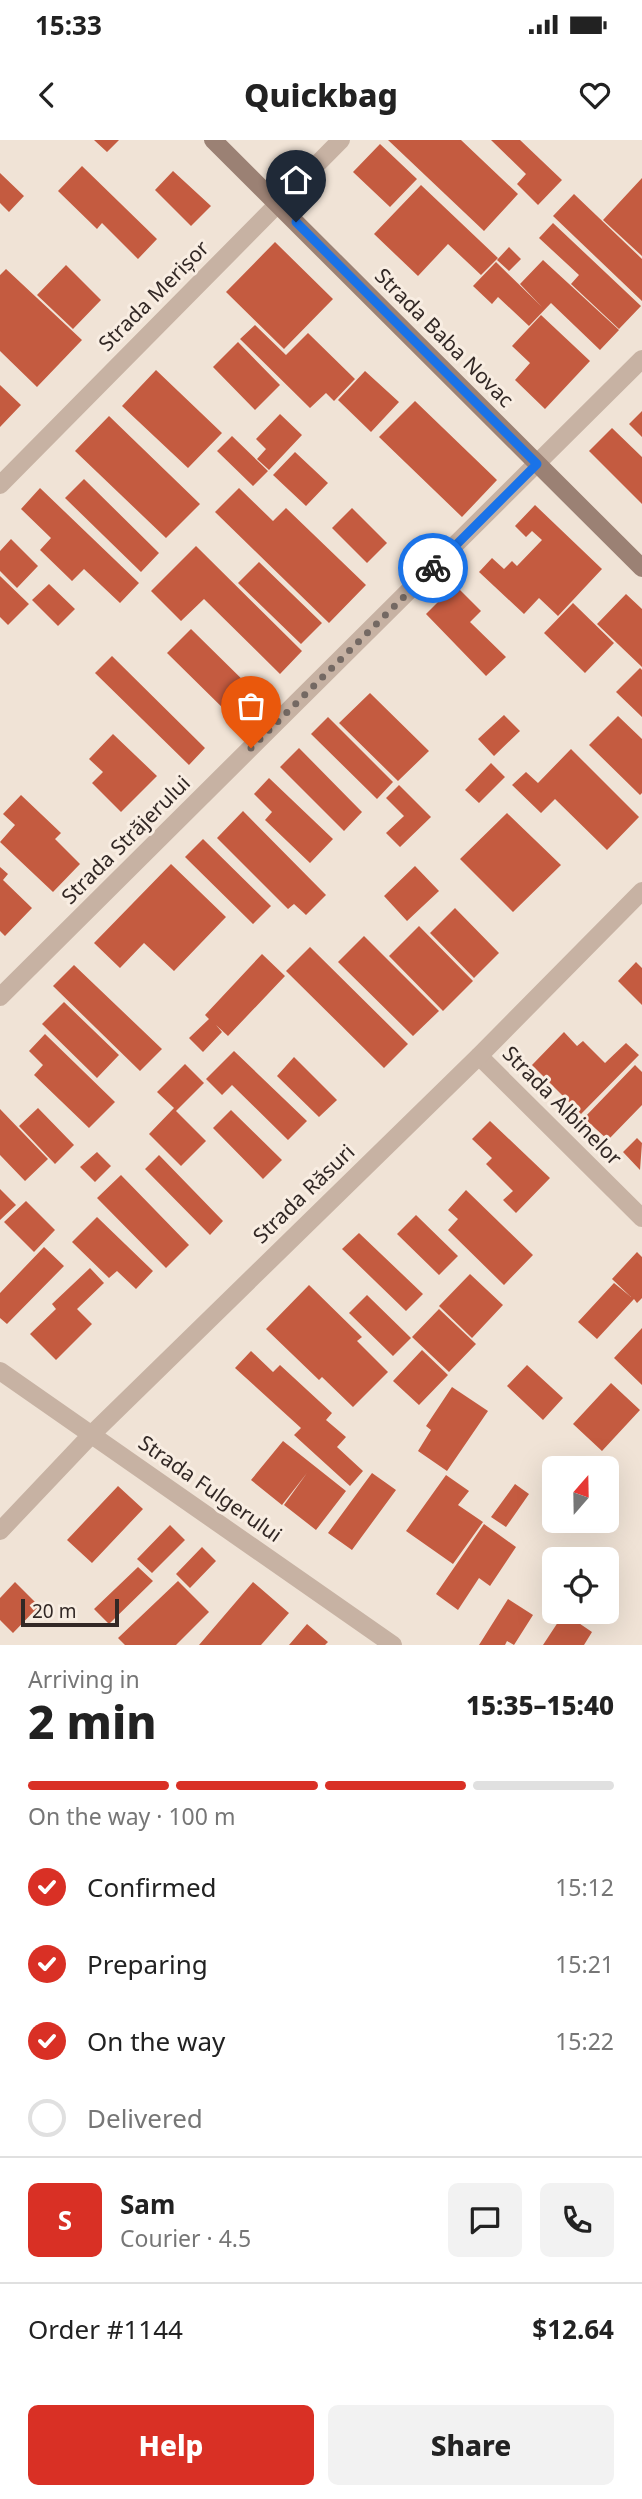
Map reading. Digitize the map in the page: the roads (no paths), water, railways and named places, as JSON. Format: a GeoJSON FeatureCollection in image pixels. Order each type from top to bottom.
{"type":"FeatureCollection","features":[{"type":"Feature","properties":{"kind":"main road","name":"Strada Baba Novac"},"geometry":{"type":"LineString","coordinates":[[213,140],[642,568]]}},
{"type":"Feature","properties":{"kind":"street","name":"Strada Merișor"},"geometry":{"type":"LineString","coordinates":[[0,485],[341,140]]}},
{"type":"Feature","properties":{"kind":"street","name":"Strada Străjerului"},"geometry":{"type":"LineString","coordinates":[[0,997],[642,359]]}},
{"type":"Feature","properties":{"kind":"street","name":"Strada Răsuri"},"geometry":{"type":"LineString","coordinates":[[0,1531],[92,1434],[479,1056],[642,891]]}},
{"type":"Feature","properties":{"kind":"street","name":"Strada Albinelor"},"geometry":{"type":"LineString","coordinates":[[479,1056],[642,1218]]}},
{"type":"Feature","properties":{"kind":"street","name":"Strada Fulgerului"},"geometry":{"type":"LineString","coordinates":[[0,1371],[393,1645]]}}]}
